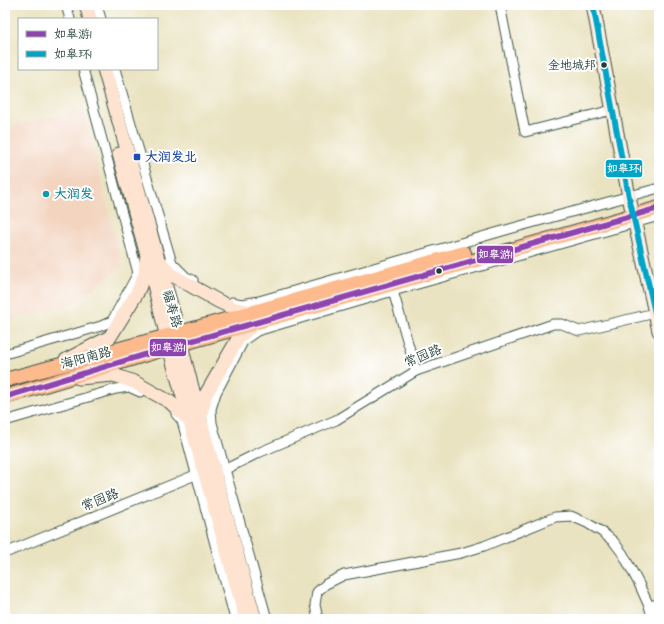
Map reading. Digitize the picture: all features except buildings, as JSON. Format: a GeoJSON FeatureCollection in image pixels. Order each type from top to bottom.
{"type":"FeatureCollection","features":[{"type":"Feature","properties":{"kind":"main road"},"geometry":{"type":"LineString","coordinates":[[78,5],[82,18]]}},
{"type":"Feature","properties":{"kind":"main road"},"geometry":{"type":"LineString","coordinates":[[86,5],[90,18]]}},
{"type":"Feature","properties":{"kind":"main road"},"geometry":{"type":"LineString","coordinates":[[593,5],[632,210],[659,331]]}},
{"type":"Feature","properties":{"kind":"main road","name":"福寿路"},"geometry":{"type":"LineString","coordinates":[[95,70],[146,252],[174,340],[210,472],[255,619]]}},
{"type":"Feature","properties":{"kind":"main road","name":"福寿路"},"geometry":{"type":"LineString","coordinates":[[104,70],[158,259],[174,340]]}},
{"type":"Feature","properties":{"kind":"main road"},"geometry":{"type":"LineString","coordinates":[[174,340],[632,210],[659,199]]}},
{"type":"Feature","properties":{"kind":"main road"},"geometry":{"type":"LineString","coordinates":[[632,210],[659,208]]}},
{"type":"Feature","properties":{"kind":"main road"},"geometry":{"type":"LineString","coordinates":[[56,366],[110,337],[137,293],[144,274],[146,252]]}},
{"type":"Feature","properties":{"kind":"main road"},"geometry":{"type":"LineString","coordinates":[[158,259],[172,274],[218,301],[253,318]]}},
{"type":"Feature","properties":{"kind":"main road"},"geometry":{"type":"LineString","coordinates":[[63,379],[114,375],[134,382],[195,418],[205,396],[239,337],[253,318]]}},
{"type":"Feature","properties":{"kind":"main road","name":"海阳南路"},"geometry":{"type":"LineString","coordinates":[[5,380],[56,366],[174,340]]}},
{"type":"Feature","properties":{"kind":"main road","name":"海阳南路"},"geometry":{"type":"LineString","coordinates":[[5,397],[63,379],[174,340]]}},
{"type":"Feature","properties":{"kind":"main road","name":"福寿路"},"geometry":{"type":"LineString","coordinates":[[210,472],[246,619]]}},
{"type":"Feature","properties":{"kind":"street"},"geometry":{"type":"LineString","coordinates":[[66,5],[70,18]]}},
{"type":"Feature","properties":{"kind":"street"},"geometry":{"type":"LineString","coordinates":[[97,5],[101,18]]}},
{"type":"Feature","properties":{"kind":"street"},"geometry":{"type":"LineString","coordinates":[[500,5],[525,132],[612,110]]}},
{"type":"Feature","properties":{"kind":"street"},"geometry":{"type":"LineString","coordinates":[[5,354],[101,326],[112,320],[138,273],[83,70]]}},
{"type":"Feature","properties":{"kind":"street"},"geometry":{"type":"LineString","coordinates":[[115,70],[172,264],[186,277],[227,300],[242,304],[259,300],[513,228],[632,210],[659,216]]}},
{"type":"Feature","properties":{"kind":"street"},"geometry":{"type":"LineString","coordinates":[[235,619],[210,472],[212,423],[211,409],[216,393],[244,340],[257,331],[393,291],[632,210],[659,188]]}},
{"type":"Feature","properties":{"kind":"street"},"geometry":{"type":"LineString","coordinates":[[393,291],[416,371]]}},
{"type":"Feature","properties":{"kind":"street","name":"常园路"},"geometry":{"type":"LineString","coordinates":[[5,552],[258,453],[336,420],[416,371],[553,324],[562,324],[579,331],[655,313]]}},
{"type":"Feature","properties":{"kind":"street"},"geometry":{"type":"LineString","coordinates":[[5,421],[116,389],[129,387],[169,408],[182,421],[210,472],[267,619]]}},
{"type":"Feature","properties":{"kind":"street"},"geometry":{"type":"LineString","coordinates":[[318,619],[315,605],[317,592],[326,584],[344,575],[461,553],[484,546],[555,517],[571,516],[602,532],[614,542],[623,554],[639,584],[653,619]]}},
{"type":"Feature","properties":{"kind":"street"},"geometry":{"type":"LineString","coordinates":[[649,606],[659,604]]}},
{"type":"Feature","properties":{"kind":"shaded area","name":"大润发"},"geometry":{"type":"Polygon","coordinates":[[[83,109],[122,266],[74,303],[5,322],[5,128],[83,109]]]}},
{"type":"Feature","properties":{"kind":"transit line","name":"如皋环1"},"geometry":{"type":"LineString","coordinates":[[593,5],[629,197],[659,331]]}},
{"type":"Feature","properties":{"kind":"transit line","name":"如皋游1"},"geometry":{"type":"LineString","coordinates":[[5,397],[170,347],[659,208]]}},
{"type":"Feature","properties":{"kind":"place","name":"金地城邦"},"geometry":{"type":"Point","coordinates":[604,65]}},
{"type":"Feature","properties":{"kind":"place","name":"大润发北"},"geometry":{"type":"Point","coordinates":[137,157]}},
{"type":"Feature","properties":{"kind":"place","name":"大润发"},"geometry":{"type":"Point","coordinates":[46,194]}}]}
